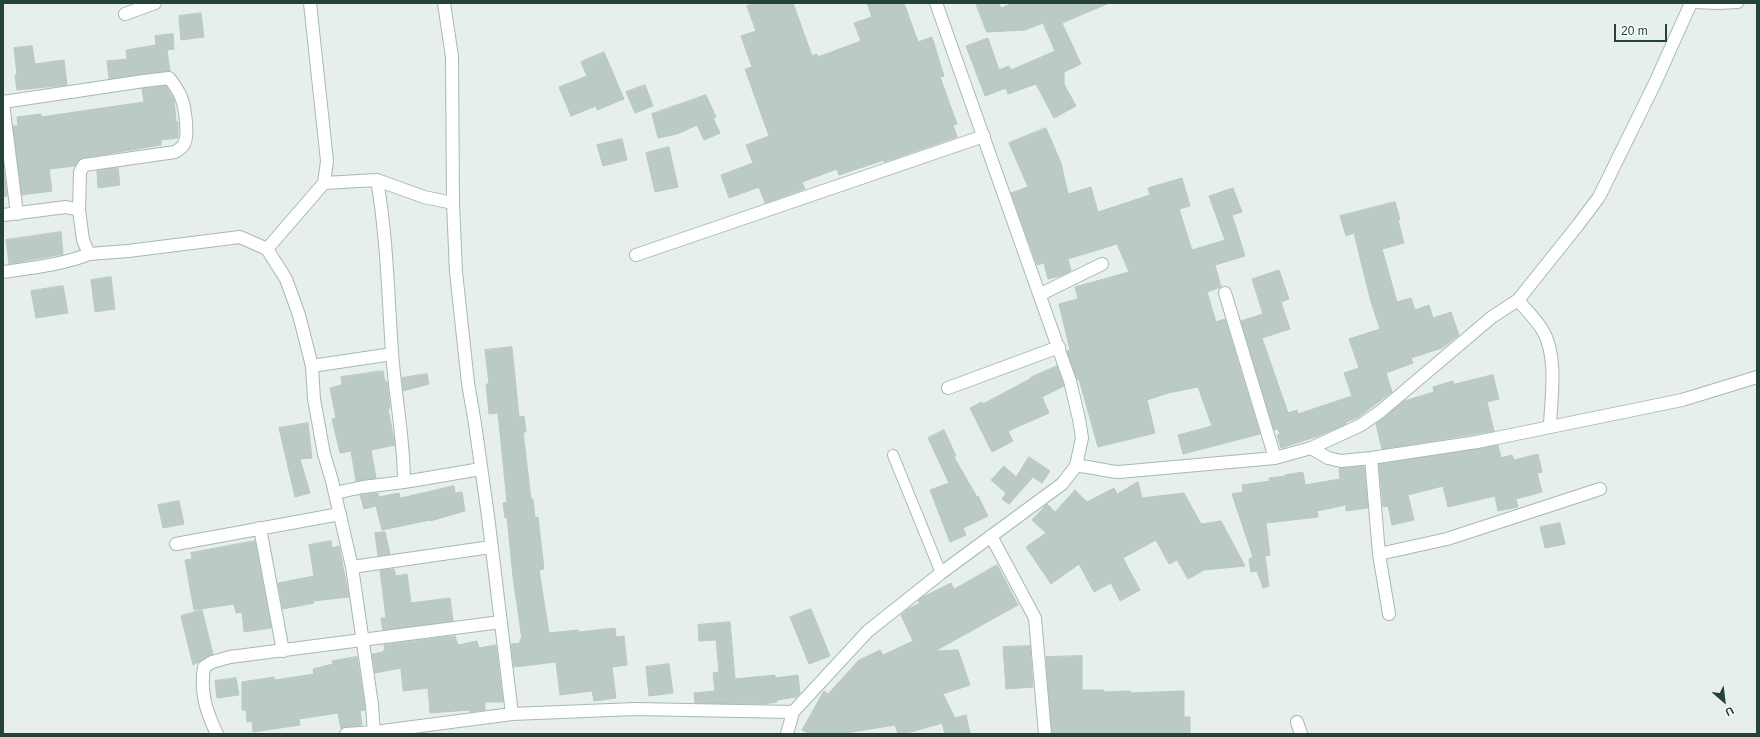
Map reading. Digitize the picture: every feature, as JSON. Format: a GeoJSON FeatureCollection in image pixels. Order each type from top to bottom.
{"type":"FeatureCollection","features":[{"type":"Feature","properties":{"kind":"street"},"geometry":{"type":"LineString","coordinates":[[125,14],[155,3]]}},
{"type":"Feature","properties":{"kind":"street"},"geometry":{"type":"LineString","coordinates":[[267,249],[324,183],[327,161],[310,3]]}},
{"type":"Feature","properties":{"kind":"street"},"geometry":{"type":"LineString","coordinates":[[444,3],[452,57],[453,203],[458,288],[468,383],[475,424],[512,714]]}},
{"type":"Feature","properties":{"kind":"street"},"geometry":{"type":"LineString","coordinates":[[787,734],[792,712],[868,631],[941,573],[1062,484],[1076,466],[1082,438],[1070,381],[1041,294],[936,3]]}},
{"type":"Feature","properties":{"kind":"street"},"geometry":{"type":"LineString","coordinates":[[1076,466],[1086,466],[1101,470],[1119,472],[1274,458],[1311,448],[1361,425],[1381,411],[1492,317],[1518,300],[1599,197],[1655,83],[1692,3]]}},
{"type":"Feature","properties":{"kind":"street"},"geometry":{"type":"LineString","coordinates":[[16,214],[3,102],[144,80],[169,78],[182,98],[186,120],[186,138],[184,145],[174,152],[84,165],[80,172],[79,210],[84,240],[89,254]]}},
{"type":"Feature","properties":{"kind":"street"},"geometry":{"type":"LineString","coordinates":[[636,255],[984,136]]}},
{"type":"Feature","properties":{"kind":"street"},"geometry":{"type":"LineString","coordinates":[[324,183],[377,180],[424,197],[453,203]]}},
{"type":"Feature","properties":{"kind":"street"},"geometry":{"type":"LineString","coordinates":[[377,180],[382,205],[392,354],[401,421],[404,482]]}},
{"type":"Feature","properties":{"kind":"street"},"geometry":{"type":"LineString","coordinates":[[3,216],[66,208],[79,210]]}},
{"type":"Feature","properties":{"kind":"street"},"geometry":{"type":"LineString","coordinates":[[3,272],[55,264],[78,259],[89,254],[128,251],[240,237],[267,249],[286,279],[299,315],[312,366],[314,399],[324,454],[335,493],[352,567],[375,733]]}},
{"type":"Feature","properties":{"kind":"street"},"geometry":{"type":"LineString","coordinates":[[1041,294],[1102,264]]}},
{"type":"Feature","properties":{"kind":"street"},"geometry":{"type":"LineString","coordinates":[[1225,293],[1274,458]]}},
{"type":"Feature","properties":{"kind":"street"},"geometry":{"type":"LineString","coordinates":[[1518,300],[1544,332],[1550,351],[1552,382],[1550,426]]}},
{"type":"Feature","properties":{"kind":"street"},"geometry":{"type":"LineString","coordinates":[[948,388],[1058,347]]}},
{"type":"Feature","properties":{"kind":"street"},"geometry":{"type":"LineString","coordinates":[[312,366],[392,354]]}},
{"type":"Feature","properties":{"kind":"street"},"geometry":{"type":"LineString","coordinates":[[1311,448],[1334,461],[1371,458],[1477,442],[1682,400],[1757,377]]}},
{"type":"Feature","properties":{"kind":"street"},"geometry":{"type":"LineString","coordinates":[[1371,458],[1379,554],[1389,614]]}},
{"type":"Feature","properties":{"kind":"street"},"geometry":{"type":"LineString","coordinates":[[335,493],[363,487],[404,482],[480,469]]}},
{"type":"Feature","properties":{"kind":"street"},"geometry":{"type":"LineString","coordinates":[[1379,554],[1447,539],[1600,489]]}},
{"type":"Feature","properties":{"kind":"street"},"geometry":{"type":"LineString","coordinates":[[176,544],[340,514]]}},
{"type":"Feature","properties":{"kind":"street"},"geometry":{"type":"LineString","coordinates":[[260,528],[283,651]]}},
{"type":"Feature","properties":{"kind":"street"},"geometry":{"type":"LineString","coordinates":[[991,536],[1035,618],[1045,734]]}},
{"type":"Feature","properties":{"kind":"street"},"geometry":{"type":"LineString","coordinates":[[352,567],[491,547]]}},
{"type":"Feature","properties":{"kind":"street"},"geometry":{"type":"LineString","coordinates":[[217,734],[207,713],[202,680],[204,667],[212,662],[230,657],[501,622]]}},
{"type":"Feature","properties":{"kind":"street"},"geometry":{"type":"LineString","coordinates":[[346,734],[375,733],[512,714],[635,709],[792,712]]}},
{"type":"Feature","properties":{"kind":"street"},"geometry":{"type":"LineString","coordinates":[[1297,722],[1301,734]]}},
{"type":"Feature","properties":{"kind":"lane"},"geometry":{"type":"LineString","coordinates":[[1692,3],[1738,3]]}},
{"type":"Feature","properties":{"kind":"lane"},"geometry":{"type":"LineString","coordinates":[[893,455],[941,573]]}},
{"type":"Feature","properties":{"kind":"building"},"geometry":{"type":"Polygon","coordinates":[[[754,3],[793,3],[812,56],[817,54],[818,57],[861,41],[854,23],[872,17],[867,3],[904,3],[918,42],[932,37],[944,76],[940,77],[957,124],[953,125],[957,137],[884,162],[884,160],[839,175],[837,169],[802,182],[805,189],[765,203],[759,187],[729,198],[721,175],[753,163],[746,145],[769,136],[745,69],[752,67],[741,36],[756,31],[747,6],[754,3]]]}},
{"type":"Feature","properties":{"kind":"building"},"geometry":{"type":"Polygon","coordinates":[[[976,3],[999,3],[1001,8],[1014,3],[1109,3],[1062,23],[1081,64],[1064,72],[1064,84],[1076,106],[1054,118],[1036,84],[1008,94],[1006,88],[985,96],[966,46],[988,38],[999,70],[1009,66],[1011,70],[1055,51],[1043,23],[1025,30],[987,32],[976,3]]]}},
{"type":"Feature","properties":{"kind":"building"},"geometry":{"type":"Polygon","coordinates":[[[201,13],[204,37],[181,40],[179,16],[201,13]]]}},
{"type":"Feature","properties":{"kind":"building"},"geometry":{"type":"Polygon","coordinates":[[[173,34],[174,49],[167,50],[170,71],[109,79],[107,61],[127,59],[126,50],[156,45],[155,36],[173,34]]]}},
{"type":"Feature","properties":{"kind":"building"},"geometry":{"type":"Polygon","coordinates":[[[32,46],[35,64],[64,60],[67,85],[17,90],[14,48],[32,46]]]}},
{"type":"Feature","properties":{"kind":"building"},"geometry":{"type":"Polygon","coordinates":[[[604,52],[624,99],[597,110],[596,106],[571,116],[559,87],[587,76],[581,62],[604,52]]]}},
{"type":"Feature","properties":{"kind":"building"},"geometry":{"type":"Polygon","coordinates":[[[645,85],[653,106],[635,113],[626,92],[645,85]]]}},
{"type":"Feature","properties":{"kind":"building"},"geometry":{"type":"Polygon","coordinates":[[[166,86],[174,100],[176,122],[178,122],[178,138],[161,140],[161,145],[83,158],[80,159],[75,166],[49,169],[52,191],[22,195],[13,126],[18,126],[17,117],[41,114],[41,117],[144,102],[142,89],[166,86]]]}},
{"type":"Feature","properties":{"kind":"building"},"geometry":{"type":"Polygon","coordinates":[[[706,95],[716,117],[713,118],[720,133],[704,140],[697,125],[677,134],[658,138],[652,114],[706,95]]]}},
{"type":"Feature","properties":{"kind":"building"},"geometry":{"type":"Polygon","coordinates":[[[1046,128],[1061,163],[1068,194],[1091,187],[1098,212],[1150,195],[1148,188],[1182,178],[1190,206],[1179,209],[1192,250],[1225,240],[1209,196],[1233,188],[1242,212],[1232,215],[1245,256],[1215,265],[1221,287],[1207,292],[1216,322],[1225,319],[1260,434],[1183,454],[1178,435],[1212,426],[1198,387],[1168,393],[1147,400],[1155,433],[1098,447],[1079,379],[1077,380],[1067,351],[1070,350],[1059,304],[1078,299],[1075,287],[1129,272],[1117,244],[1068,259],[1071,271],[1060,276],[1048,279],[1044,263],[1037,265],[1011,193],[1028,187],[1009,143],[1046,128]]]}},
{"type":"Feature","properties":{"kind":"building"},"geometry":{"type":"Polygon","coordinates":[[[622,139],[627,160],[603,166],[597,145],[622,139]]]}},
{"type":"Feature","properties":{"kind":"building"},"geometry":{"type":"Polygon","coordinates":[[[669,147],[678,187],[655,192],[646,153],[669,147]]]}},
{"type":"Feature","properties":{"kind":"building"},"geometry":{"type":"Polygon","coordinates":[[[3,163],[7,196],[3,197],[3,163]]]}},
{"type":"Feature","properties":{"kind":"building"},"geometry":{"type":"Polygon","coordinates":[[[118,168],[120,185],[98,188],[97,171],[118,168]]]}},
{"type":"Feature","properties":{"kind":"building"},"geometry":{"type":"Polygon","coordinates":[[[1395,202],[1400,219],[1398,220],[1404,243],[1382,249],[1397,302],[1411,298],[1415,310],[1429,305],[1433,318],[1451,312],[1459,335],[1442,348],[1411,358],[1413,363],[1386,373],[1392,392],[1357,418],[1318,436],[1281,448],[1277,435],[1280,434],[1278,429],[1274,430],[1241,321],[1263,314],[1252,279],[1279,270],[1289,299],[1281,302],[1290,329],[1262,338],[1288,413],[1297,410],[1298,414],[1352,396],[1344,373],[1359,368],[1349,339],[1380,329],[1371,302],[1354,233],[1346,236],[1340,216],[1395,202]]]}},
{"type":"Feature","properties":{"kind":"building"},"geometry":{"type":"Polygon","coordinates":[[[61,232],[63,254],[9,264],[6,240],[61,232]]]}},
{"type":"Feature","properties":{"kind":"building"},"geometry":{"type":"Polygon","coordinates":[[[111,277],[115,309],[95,312],[91,280],[111,277]]]}},
{"type":"Feature","properties":{"kind":"building"},"geometry":{"type":"Polygon","coordinates":[[[63,286],[68,313],[36,318],[31,291],[63,286]]]}},
{"type":"Feature","properties":{"kind":"building"},"geometry":{"type":"Polygon","coordinates":[[[512,347],[519,417],[524,416],[526,432],[523,432],[531,499],[533,499],[535,518],[538,517],[544,569],[539,570],[549,633],[578,630],[579,632],[615,628],[616,637],[624,636],[627,665],[612,667],[616,698],[594,701],[592,691],[560,695],[556,662],[514,667],[511,644],[520,643],[520,639],[522,639],[513,577],[507,517],[505,518],[503,503],[507,502],[498,413],[489,414],[486,384],[489,384],[485,350],[512,347]]]}},
{"type":"Feature","properties":{"kind":"building"},"geometry":{"type":"Polygon","coordinates":[[[1057,366],[1064,386],[1042,397],[1049,413],[1008,431],[1013,441],[992,452],[970,408],[982,402],[983,404],[1030,378],[1057,366]]]}},
{"type":"Feature","properties":{"kind":"building"},"geometry":{"type":"Polygon","coordinates":[[[383,371],[385,382],[387,381],[390,408],[388,409],[395,445],[371,450],[376,478],[356,481],[351,451],[340,453],[332,419],[336,418],[330,388],[342,385],[341,377],[383,371]]]}},
{"type":"Feature","properties":{"kind":"building"},"geometry":{"type":"Polygon","coordinates":[[[427,374],[429,384],[403,391],[402,378],[427,374]]]}},
{"type":"Feature","properties":{"kind":"building"},"geometry":{"type":"Polygon","coordinates":[[[1493,375],[1499,399],[1487,402],[1494,431],[1382,449],[1376,424],[1404,401],[1434,392],[1433,387],[1453,381],[1454,384],[1493,375]]]}},
{"type":"Feature","properties":{"kind":"building"},"geometry":{"type":"Polygon","coordinates":[[[308,423],[312,458],[300,459],[310,493],[295,497],[279,428],[308,423]]]}},
{"type":"Feature","properties":{"kind":"building"},"geometry":{"type":"Polygon","coordinates":[[[944,430],[956,456],[954,457],[977,497],[978,496],[988,516],[963,528],[966,535],[950,542],[930,490],[949,483],[928,438],[944,430]]]}},
{"type":"Feature","properties":{"kind":"building"},"geometry":{"type":"Polygon","coordinates":[[[1498,445],[1501,458],[1512,455],[1514,460],[1538,454],[1542,472],[1537,473],[1542,492],[1516,499],[1518,507],[1498,511],[1495,496],[1448,507],[1443,486],[1408,495],[1414,520],[1392,525],[1388,506],[1383,507],[1379,464],[1498,445]]]}},
{"type":"Feature","properties":{"kind":"building"},"geometry":{"type":"Polygon","coordinates":[[[1029,457],[1050,471],[1042,483],[1033,477],[1009,504],[1002,499],[1006,493],[991,480],[1004,466],[1016,477],[1029,457]]]}},
{"type":"Feature","properties":{"kind":"building"},"geometry":{"type":"Polygon","coordinates":[[[1364,466],[1368,508],[1346,511],[1346,505],[1317,511],[1318,517],[1266,523],[1270,555],[1265,556],[1269,586],[1263,588],[1257,571],[1251,572],[1249,559],[1253,557],[1232,494],[1243,492],[1242,485],[1270,481],[1269,478],[1303,472],[1305,485],[1340,479],[1339,468],[1364,466]]]}},
{"type":"Feature","properties":{"kind":"building"},"geometry":{"type":"Polygon","coordinates":[[[1138,482],[1142,498],[1184,493],[1201,524],[1221,521],[1245,566],[1204,570],[1188,579],[1177,560],[1169,564],[1156,540],[1123,558],[1140,590],[1120,601],[1111,583],[1094,592],[1079,564],[1051,584],[1026,547],[1046,533],[1032,520],[1047,504],[1055,512],[1075,490],[1087,502],[1114,488],[1117,494],[1138,482]]]}},
{"type":"Feature","properties":{"kind":"building"},"geometry":{"type":"Polygon","coordinates":[[[454,486],[455,493],[462,492],[465,511],[430,521],[382,530],[376,506],[364,509],[360,495],[378,493],[379,497],[399,493],[400,498],[454,486]]]}},
{"type":"Feature","properties":{"kind":"building"},"geometry":{"type":"Polygon","coordinates":[[[179,501],[184,524],[163,528],[158,505],[179,501]]]}},
{"type":"Feature","properties":{"kind":"building"},"geometry":{"type":"Polygon","coordinates":[[[1560,523],[1565,544],[1545,548],[1540,527],[1560,523]]]}},
{"type":"Feature","properties":{"kind":"building"},"geometry":{"type":"Polygon","coordinates":[[[385,532],[390,554],[378,556],[375,533],[385,532]]]}},
{"type":"Feature","properties":{"kind":"building"},"geometry":{"type":"Polygon","coordinates":[[[255,541],[271,628],[244,632],[242,612],[236,613],[234,604],[194,610],[185,560],[192,559],[191,553],[255,541]]]}},
{"type":"Feature","properties":{"kind":"building"},"geometry":{"type":"Polygon","coordinates":[[[331,541],[332,548],[339,546],[349,597],[313,601],[314,603],[283,609],[278,583],[314,576],[309,545],[331,541]]]}},
{"type":"Feature","properties":{"kind":"building"},"geometry":{"type":"Polygon","coordinates":[[[997,565],[1018,605],[935,651],[958,650],[970,685],[943,694],[955,718],[966,715],[970,734],[945,734],[942,723],[904,734],[898,734],[895,725],[840,734],[810,734],[802,730],[824,691],[828,694],[859,660],[880,650],[883,655],[913,641],[901,615],[908,609],[920,603],[918,601],[921,598],[951,583],[954,589],[997,565]]]}},
{"type":"Feature","properties":{"kind":"building"},"geometry":{"type":"Polygon","coordinates":[[[394,569],[396,576],[407,574],[411,603],[450,598],[453,621],[383,630],[381,618],[386,618],[380,570],[394,569]]]}},
{"type":"Feature","properties":{"kind":"building"},"geometry":{"type":"Polygon","coordinates":[[[811,609],[830,656],[809,664],[790,617],[811,609]]]}},
{"type":"Feature","properties":{"kind":"building"},"geometry":{"type":"Polygon","coordinates":[[[202,610],[213,654],[193,665],[181,616],[202,610]]]}},
{"type":"Feature","properties":{"kind":"building"},"geometry":{"type":"Polygon","coordinates":[[[730,622],[735,679],[775,675],[775,678],[798,675],[800,693],[796,697],[763,704],[695,703],[694,693],[715,691],[713,673],[719,672],[716,640],[699,641],[698,625],[730,622]]]}},
{"type":"Feature","properties":{"kind":"building"},"geometry":{"type":"Polygon","coordinates":[[[455,636],[458,645],[477,641],[479,648],[496,645],[503,702],[485,702],[485,710],[430,713],[428,688],[403,691],[401,668],[375,673],[372,654],[383,652],[385,650],[384,645],[455,636]]]}},
{"type":"Feature","properties":{"kind":"building"},"geometry":{"type":"Polygon","coordinates":[[[1030,646],[1033,687],[1006,689],[1003,647],[1030,646]]]}},
{"type":"Feature","properties":{"kind":"building"},"geometry":{"type":"Polygon","coordinates":[[[1082,656],[1082,690],[1104,690],[1104,692],[1130,691],[1130,693],[1184,691],[1184,717],[1190,717],[1190,734],[1052,734],[1046,657],[1082,656]]]}},
{"type":"Feature","properties":{"kind":"building"},"geometry":{"type":"Polygon","coordinates":[[[357,657],[365,706],[365,710],[360,711],[362,725],[345,727],[341,729],[338,713],[299,719],[300,725],[253,732],[252,721],[247,722],[246,710],[242,710],[242,682],[274,677],[275,680],[314,674],[313,669],[333,664],[332,661],[357,657]]]}},
{"type":"Feature","properties":{"kind":"building"},"geometry":{"type":"Polygon","coordinates":[[[669,664],[673,693],[649,696],[646,667],[669,664]]]}},
{"type":"Feature","properties":{"kind":"building"},"geometry":{"type":"Polygon","coordinates":[[[236,678],[239,695],[217,698],[215,681],[236,678]]]}}]}
